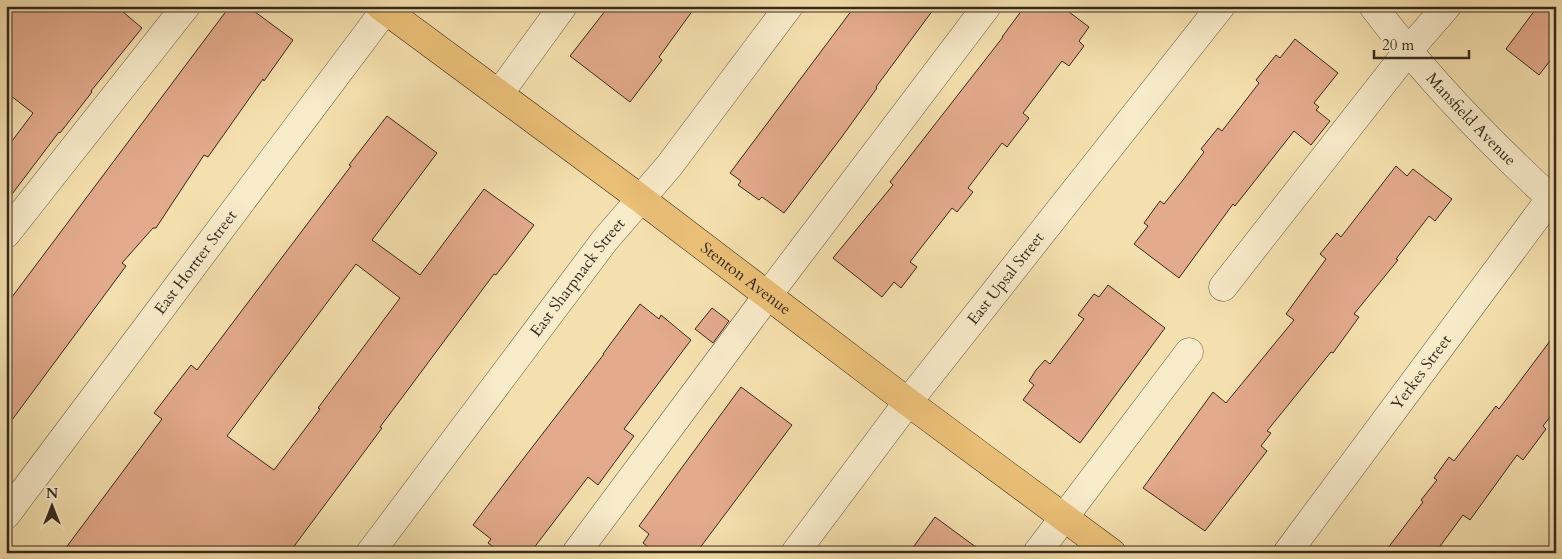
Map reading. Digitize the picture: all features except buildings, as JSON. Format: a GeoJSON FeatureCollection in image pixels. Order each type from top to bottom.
{"type":"FeatureCollection","features":[{"type":"Feature","properties":{"kind":"main road","name":"Stenton Avenue"},"geometry":{"type":"LineString","coordinates":[[382,8],[641,199],[908,402],[1112,553]]}},
{"type":"Feature","properties":{"kind":"street"},"geometry":{"type":"LineString","coordinates":[[6,234],[186,6]]}},
{"type":"Feature","properties":{"kind":"street"},"geometry":{"type":"LineString","coordinates":[[499,94],[563,6]]}},
{"type":"Feature","properties":{"kind":"street","name":"East Sharpnack Street"},"geometry":{"type":"LineString","coordinates":[[370,553],[605,240],[669,166],[789,6]]}},
{"type":"Feature","properties":{"kind":"street"},"geometry":{"type":"LineString","coordinates":[[576,553],[987,6]]}},
{"type":"Feature","properties":{"kind":"street","name":"East Upsal Street"},"geometry":{"type":"LineString","coordinates":[[795,553],[908,402],[1221,6]]}},
{"type":"Feature","properties":{"kind":"street","name":"Mansfield Avenue"},"geometry":{"type":"LineString","coordinates":[[1373,6],[1408,51],[1466,117],[1554,197]]}},
{"type":"Feature","properties":{"kind":"street"},"geometry":{"type":"LineString","coordinates":[[1223,287],[1408,51],[1447,6]]}},
{"type":"Feature","properties":{"kind":"street","name":"East Hortter Street"},"geometry":{"type":"LineString","coordinates":[[6,515],[382,8]]}},
{"type":"Feature","properties":{"kind":"street","name":"Yerkes Street"},"geometry":{"type":"LineString","coordinates":[[1287,553],[1554,197]]}},
{"type":"Feature","properties":{"kind":"street"},"geometry":{"type":"LineString","coordinates":[[1037,553],[1189,352]]}}]}
